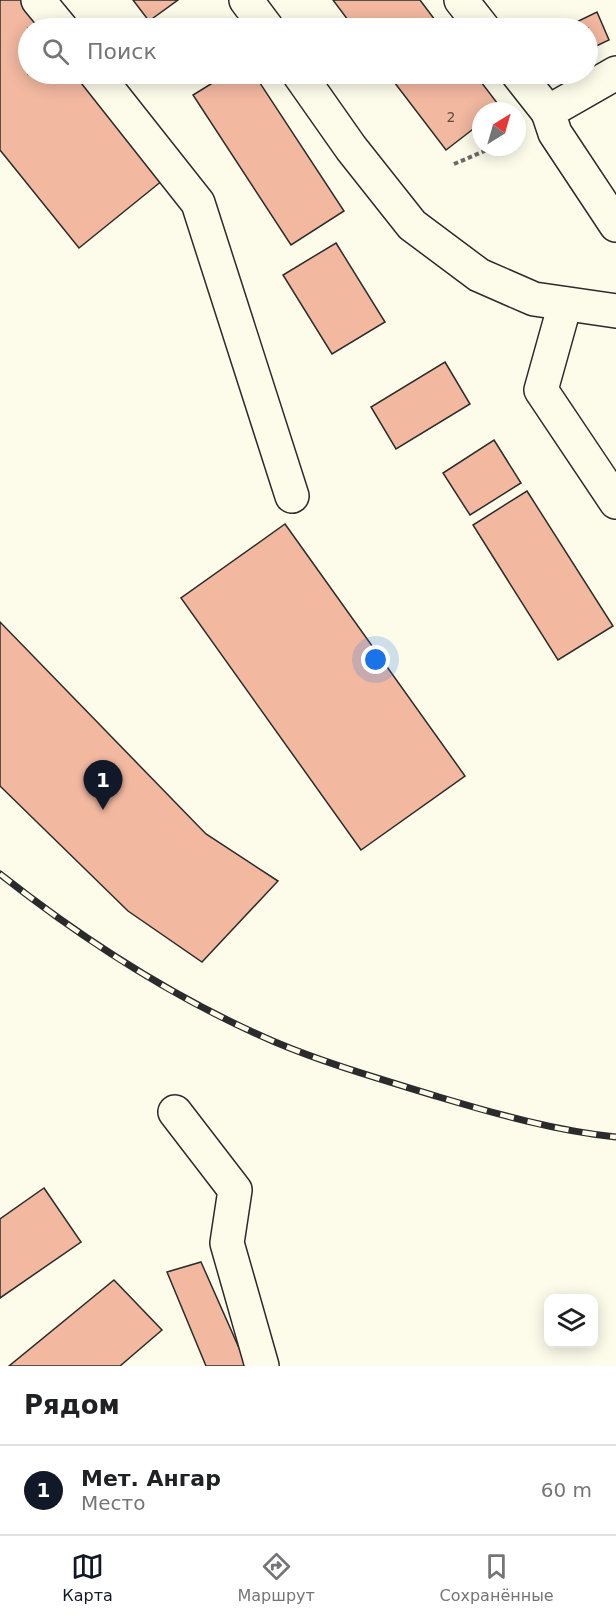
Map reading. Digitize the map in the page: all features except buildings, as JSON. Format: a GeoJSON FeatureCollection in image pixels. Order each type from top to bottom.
{"type":"FeatureCollection","features":[{"type":"Feature","properties":{"kind":"street"},"geometry":{"type":"LineString","coordinates":[[38,0],[53,18]]}},
{"type":"Feature","properties":{"kind":"street"},"geometry":{"type":"LineString","coordinates":[[246,0],[260,18]]}},
{"type":"Feature","properties":{"kind":"street"},"geometry":{"type":"LineString","coordinates":[[461,0],[475,18]]}},
{"type":"Feature","properties":{"kind":"street"},"geometry":{"type":"LineString","coordinates":[[548,112],[616,74]]}},
{"type":"Feature","properties":{"kind":"street"},"geometry":{"type":"LineString","coordinates":[[104,84],[198,203],[292,496]]}},
{"type":"Feature","properties":{"kind":"street"},"geometry":{"type":"LineString","coordinates":[[306,84],[351,148],[412,225],[479,275],[534,299],[616,311]]}},
{"type":"Feature","properties":{"kind":"street"},"geometry":{"type":"LineString","coordinates":[[526,84],[548,112],[555,133],[616,225]]}},
{"type":"Feature","properties":{"kind":"street"},"geometry":{"type":"LineString","coordinates":[[565,304],[541,390],[616,502]]}},
{"type":"Feature","properties":{"kind":"street"},"geometry":{"type":"LineString","coordinates":[[175,1112],[235,1190],[227,1243],[262,1366]]}},
{"type":"Feature","properties":{"kind":"path"},"geometry":{"type":"LineString","coordinates":[[454,164],[473,156]]}},
{"type":"Feature","properties":{"kind":"railway"},"geometry":{"type":"LineString","coordinates":[[0,874],[98,945],[166,988],[275,1042],[356,1071],[482,1110],[549,1126],[616,1137]]}},
{"type":"Feature","properties":{"kind":"place","name":"Мет. Ангар"},"geometry":{"type":"Point","coordinates":[103,810]}}]}
